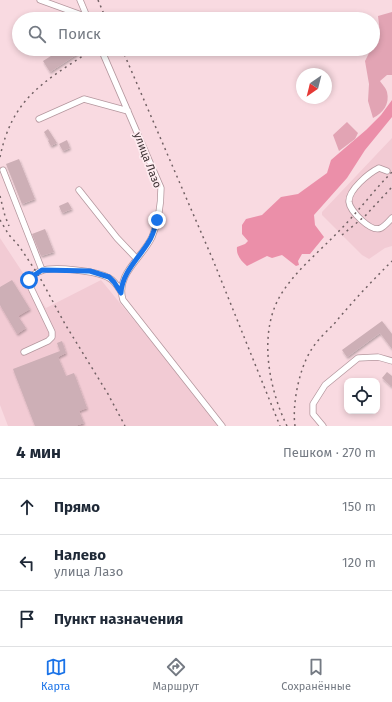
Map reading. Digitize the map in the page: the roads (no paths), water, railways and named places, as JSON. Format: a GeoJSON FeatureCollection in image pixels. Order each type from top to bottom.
{"type":"FeatureCollection","features":[{"type":"Feature","properties":{"kind":"street"},"geometry":{"type":"LineString","coordinates":[[40,0],[72,12]]}},
{"type":"Feature","properties":{"kind":"street"},"geometry":{"type":"LineString","coordinates":[[80,0],[85,12]]}},
{"type":"Feature","properties":{"kind":"street","name":"улица Лазо"},"geometry":{"type":"LineString","coordinates":[[104,56],[161,188],[154,230],[148,244],[123,279],[121,293]]}},
{"type":"Feature","properties":{"kind":"street"},"geometry":{"type":"LineString","coordinates":[[39,119],[84,99],[128,111]]}},
{"type":"Feature","properties":{"kind":"street"},"geometry":{"type":"LineString","coordinates":[[387,171],[379,168],[372,172],[355,188],[351,194],[349,202],[352,209],[369,227],[376,229],[381,228],[392,218]]}},
{"type":"Feature","properties":{"kind":"street"},"geometry":{"type":"LineString","coordinates":[[3,170],[42,270]]}},
{"type":"Feature","properties":{"kind":"street"},"geometry":{"type":"LineString","coordinates":[[78,190],[117,238],[137,259]]}},
{"type":"Feature","properties":{"kind":"street"},"geometry":{"type":"LineString","coordinates":[[24,352],[48,341],[52,337],[52,332],[31,288],[29,280],[33,276],[42,270],[90,271],[109,277],[121,293],[123,300],[222,426]]}},
{"type":"Feature","properties":{"kind":"street"},"geometry":{"type":"LineString","coordinates":[[323,426],[313,414],[313,404],[325,385],[358,358],[378,357],[392,361]]}},
{"type":"Feature","properties":{"kind":"railway"},"geometry":{"type":"LineString","coordinates":[[98,0],[103,12]]}},
{"type":"Feature","properties":{"kind":"railway"},"geometry":{"type":"LineString","coordinates":[[0,157],[5,137],[12,120],[21,106],[44,83],[83,56]]}},
{"type":"Feature","properties":{"kind":"railway"},"geometry":{"type":"LineString","coordinates":[[125,56],[213,260],[280,426]]}},
{"type":"Feature","properties":{"kind":"railway"},"geometry":{"type":"LineString","coordinates":[[287,426],[275,395],[268,361],[269,327],[273,311],[280,296],[293,278],[346,224],[392,172]]}},
{"type":"Feature","properties":{"kind":"railway"},"geometry":{"type":"LineString","coordinates":[[342,235],[365,216],[392,187]]}},
{"type":"Feature","properties":{"kind":"railway"},"geometry":{"type":"LineString","coordinates":[[0,196],[9,226]]}},
{"type":"Feature","properties":{"kind":"railway"},"geometry":{"type":"LineString","coordinates":[[0,220],[39,276],[65,324],[108,394],[125,426]]}},
{"type":"Feature","properties":{"kind":"railway"},"geometry":{"type":"LineString","coordinates":[[295,426],[294,418],[297,388],[306,359],[310,352],[321,337],[392,261]]}}]}
